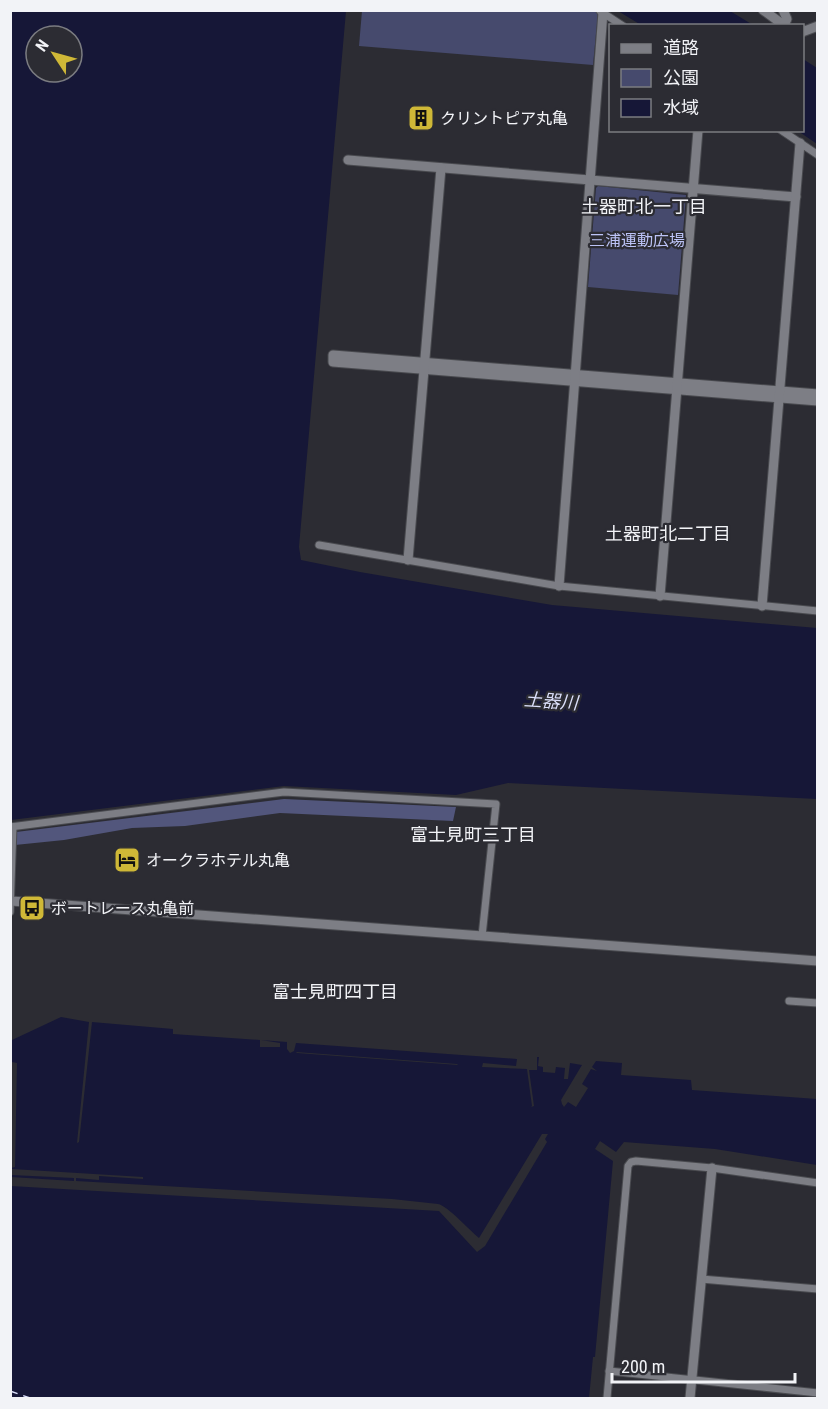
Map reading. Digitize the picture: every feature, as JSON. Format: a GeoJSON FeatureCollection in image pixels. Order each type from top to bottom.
{"type":"FeatureCollection","features":[{"type":"Feature","properties":{"kind":"street"},"geometry":{"type":"LineString","coordinates":[[763,10],[783,24]]}},
{"type":"Feature","properties":{"kind":"street"},"geometry":{"type":"LineString","coordinates":[[783,10],[787,19],[784,24]]}},
{"type":"Feature","properties":{"kind":"street"},"geometry":{"type":"LineString","coordinates":[[601,11],[620,24]]}},
{"type":"Feature","properties":{"kind":"street"},"geometry":{"type":"LineString","coordinates":[[559,586],[601,11]]}},
{"type":"Feature","properties":{"kind":"street"},"geometry":{"type":"LineString","coordinates":[[660,596],[698,132]]}},
{"type":"Feature","properties":{"kind":"street"},"geometry":{"type":"LineString","coordinates":[[784,132],[818,155]]}},
{"type":"Feature","properties":{"kind":"street"},"geometry":{"type":"LineString","coordinates":[[762,606],[800,143]]}},
{"type":"Feature","properties":{"kind":"street"},"geometry":{"type":"LineString","coordinates":[[348,160],[796,197]]}},
{"type":"Feature","properties":{"kind":"street"},"geometry":{"type":"LineString","coordinates":[[408,560],[441,168]]}},
{"type":"Feature","properties":{"kind":"street"},"geometry":{"type":"LineString","coordinates":[[425,366],[333,355],[333,362],[425,366],[781,394],[818,394]]}},
{"type":"Feature","properties":{"kind":"street"},"geometry":{"type":"LineString","coordinates":[[781,394],[818,401]]}},
{"type":"Feature","properties":{"kind":"street"},"geometry":{"type":"LineString","coordinates":[[319,545],[559,586],[818,611]]}},
{"type":"Feature","properties":{"kind":"street"},"geometry":{"type":"LineString","coordinates":[[10,912],[12,827],[284,792],[496,804],[482,936]]}},
{"type":"Feature","properties":{"kind":"street"},"geometry":{"type":"LineString","coordinates":[[11,901],[818,961]]}},
{"type":"Feature","properties":{"kind":"street"},"geometry":{"type":"LineString","coordinates":[[789,1001],[818,1003]]}},
{"type":"Feature","properties":{"kind":"street"},"geometry":{"type":"LineString","coordinates":[[606,1398],[628,1166],[631,1162],[712,1168],[818,1183]]}},
{"type":"Feature","properties":{"kind":"street"},"geometry":{"type":"LineString","coordinates":[[690,1398],[712,1168]]}},
{"type":"Feature","properties":{"kind":"street"},"geometry":{"type":"LineString","coordinates":[[701,1279],[818,1289]]}},
{"type":"Feature","properties":{"kind":"street"},"geometry":{"type":"LineString","coordinates":[[609,1371],[818,1393]]}},
{"type":"Feature","properties":{"kind":"green space"},"geometry":{"type":"Polygon","coordinates":[[[593,10],[598,13],[593,65],[359,46],[362,11],[593,10]]]}},
{"type":"Feature","properties":{"kind":"green space","name":"三浦運動広場"},"geometry":{"type":"Polygon","coordinates":[[[598,186],[686,195],[678,295],[588,287],[598,186]]]}},
{"type":"Feature","properties":{"kind":"shaded area"},"geometry":{"type":"Polygon","coordinates":[[[284,799],[456,807],[453,821],[280,813],[185,826],[132,828],[64,840],[15,845],[16,832],[284,799]]]}},
{"type":"Feature","properties":{"kind":"water","name":"土器川"},"geometry":{"type":"Polygon","coordinates":[[[10,11],[346,11],[299,547],[301,560],[552,605],[817,628],[817,799],[508,783],[456,795],[284,786],[11,820],[10,11]]]}},
{"type":"Feature","properties":{"kind":"water"},"geometry":{"type":"Polygon","coordinates":[[[618,11],[730,11],[751,24],[639,24],[618,11]]]}},
{"type":"Feature","properties":{"kind":"water"},"geometry":{"type":"Polygon","coordinates":[[[804,60],[817,68],[817,144],[799,132],[804,132],[804,60]]]}},
{"type":"Feature","properties":{"kind":"water"},"geometry":{"type":"Polygon","coordinates":[[[61,1017],[89,1022],[77,1143],[79,1142],[92,1022],[173,1029],[173,1034],[260,1040],[260,1047],[280,1047],[280,1043],[261,1040],[287,1042],[287,1049],[290,1053],[294,1051],[296,1043],[517,1059],[516,1066],[483,1063],[482,1067],[527,1069],[531,1107],[534,1106],[529,1070],[537,1070],[537,1057],[539,1057],[538,1066],[543,1067],[543,1072],[555,1073],[556,1067],[565,1068],[564,1079],[568,1079],[570,1063],[582,1065],[561,1100],[564,1107],[568,1102],[576,1107],[588,1088],[582,1084],[591,1069],[597,1071],[592,1067],[596,1061],[622,1063],[621,1075],[691,1080],[692,1090],[817,1099],[817,1165],[715,1149],[624,1142],[616,1152],[600,1141],[595,1149],[613,1161],[595,1357],[593,1357],[589,1398],[11,1398],[11,1186],[439,1211],[477,1252],[485,1246],[547,1142],[545,1139],[548,1134],[542,1134],[479,1238],[453,1214],[438,1204],[392,1199],[76,1181],[76,1178],[99,1180],[99,1176],[143,1179],[143,1177],[12,1169],[11,1175],[11,1168],[15,1167],[17,1063],[12,1062],[11,1132],[12,1040],[61,1017]],[[296,1052],[458,1065],[457,1064],[296,1052]]]}},
{"type":"Feature","properties":{"kind":"water"},"geometry":{"type":"Polygon","coordinates":[[[11,1175],[74,1178],[74,1181],[11,1177],[11,1175]]]}},
{"type":"Feature","properties":{"kind":"ferry route"},"geometry":{"type":"LineString","coordinates":[[10,1391],[30,1398]]}},
{"type":"Feature","properties":{"kind":"place","name":"クリントピア丸亀"},"geometry":{"type":"Point","coordinates":[421,118]}},
{"type":"Feature","properties":{"kind":"place","name":"オークラホテル丸亀"},"geometry":{"type":"Point","coordinates":[127,860]}},
{"type":"Feature","properties":{"kind":"place","name":"ボートレース丸亀前"},"geometry":{"type":"Point","coordinates":[32,908]}},
{"type":"Feature","properties":{"kind":"district","name":"土器町北一丁目"},"geometry":{"type":"Point","coordinates":[644,206]}},
{"type":"Feature","properties":{"kind":"district","name":"土器町北二丁目"},"geometry":{"type":"Point","coordinates":[668,533]}},
{"type":"Feature","properties":{"kind":"district","name":"富士見町三丁目"},"geometry":{"type":"Point","coordinates":[473,834]}},
{"type":"Feature","properties":{"kind":"district","name":"富士見町四丁目"},"geometry":{"type":"Point","coordinates":[335,991]}}]}
